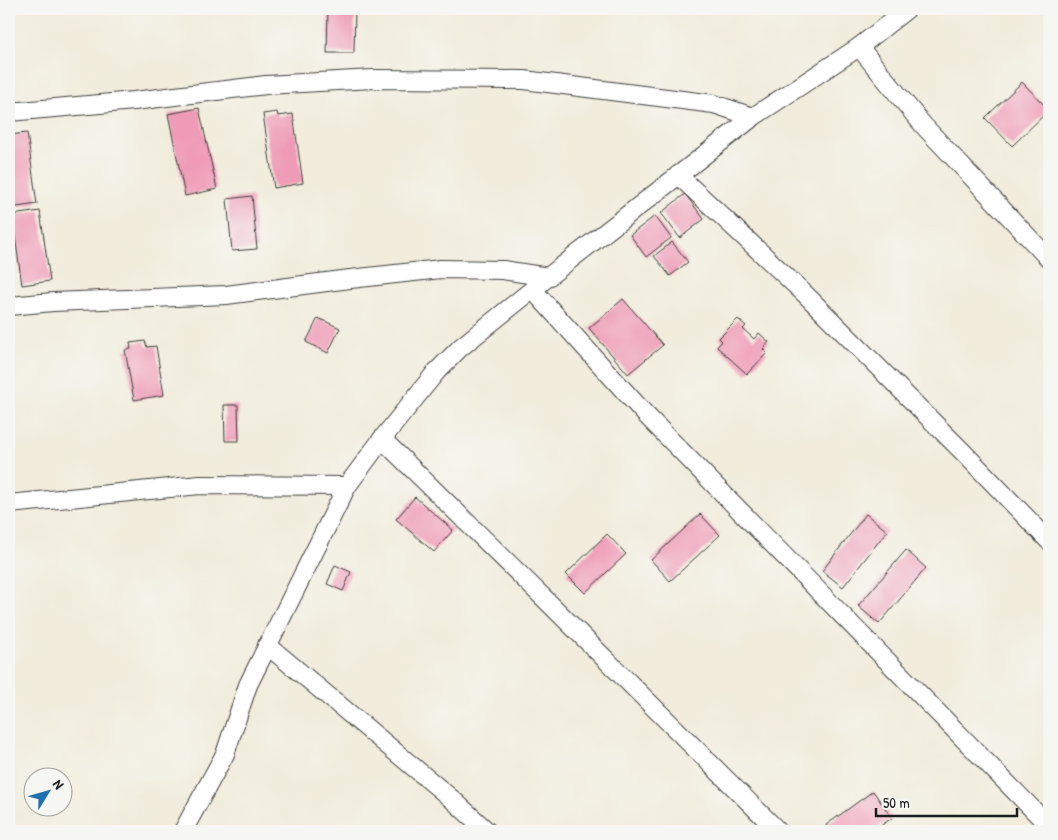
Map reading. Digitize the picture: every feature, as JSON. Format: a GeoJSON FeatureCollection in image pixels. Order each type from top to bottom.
{"type":"FeatureCollection","features":[{"type":"Feature","properties":{"kind":"street"},"geometry":{"type":"LineString","coordinates":[[183,831],[224,754],[248,685],[347,486],[436,372],[460,347],[753,117],[859,47],[907,9]]}},
{"type":"Feature","properties":{"kind":"street"},"geometry":{"type":"LineString","coordinates":[[859,47],[923,125],[1049,259]]}},
{"type":"Feature","properties":{"kind":"street"},"geometry":{"type":"LineString","coordinates":[[9,112],[134,101],[266,85],[373,79],[524,80],[714,104],[753,117]]}},
{"type":"Feature","properties":{"kind":"street"},"geometry":{"type":"LineString","coordinates":[[678,175],[806,294],[1049,541]]}},
{"type":"Feature","properties":{"kind":"street"},"geometry":{"type":"LineString","coordinates":[[9,306],[53,302],[226,295],[441,269],[503,270],[548,277]]}},
{"type":"Feature","properties":{"kind":"street"},"geometry":{"type":"LineString","coordinates":[[533,290],[646,415],[1049,826]]}},
{"type":"Feature","properties":{"kind":"street"},"geometry":{"type":"LineString","coordinates":[[382,439],[778,831]]}},
{"type":"Feature","properties":{"kind":"street"},"geometry":{"type":"LineString","coordinates":[[9,504],[200,486],[347,486]]}},
{"type":"Feature","properties":{"kind":"street"},"geometry":{"type":"LineString","coordinates":[[268,646],[453,800],[487,831]]}},
{"type":"Feature","properties":{"kind":"building"},"geometry":{"type":"Polygon","coordinates":[[[328,9],[355,9],[354,53],[327,53],[328,9]]]}},
{"type":"Feature","properties":{"kind":"building"},"geometry":{"type":"Polygon","coordinates":[[[1022,82],[1049,110],[1012,146],[985,118],[1022,82]]]}},
{"type":"Feature","properties":{"kind":"building"},"geometry":{"type":"Polygon","coordinates":[[[199,108],[217,189],[185,196],[168,114],[199,108]]]}},
{"type":"Feature","properties":{"kind":"building"},"geometry":{"type":"Polygon","coordinates":[[[277,112],[278,116],[293,114],[303,183],[274,188],[263,114],[277,112]]]}},
{"type":"Feature","properties":{"kind":"building"},"geometry":{"type":"Polygon","coordinates":[[[27,133],[37,204],[10,208],[9,135],[27,133]]]}},
{"type":"Feature","properties":{"kind":"building"},"geometry":{"type":"Polygon","coordinates":[[[685,194],[704,219],[680,238],[661,213],[685,194]]]}},
{"type":"Feature","properties":{"kind":"building"},"geometry":{"type":"Polygon","coordinates":[[[252,196],[257,249],[232,251],[227,199],[252,196]]]}},
{"type":"Feature","properties":{"kind":"building"},"geometry":{"type":"Polygon","coordinates":[[[40,211],[50,281],[22,285],[12,215],[40,211]]]}},
{"type":"Feature","properties":{"kind":"building"},"geometry":{"type":"Polygon","coordinates":[[[655,216],[671,238],[646,257],[630,235],[655,216]]]}},
{"type":"Feature","properties":{"kind":"building"},"geometry":{"type":"Polygon","coordinates":[[[672,242],[688,262],[670,276],[654,256],[672,242]]]}},
{"type":"Feature","properties":{"kind":"building"},"geometry":{"type":"Polygon","coordinates":[[[623,299],[663,345],[628,374],[589,328],[623,299]]]}},
{"type":"Feature","properties":{"kind":"building"},"geometry":{"type":"Polygon","coordinates":[[[318,318],[340,328],[328,353],[306,342],[318,318]]]}},
{"type":"Feature","properties":{"kind":"building"},"geometry":{"type":"Polygon","coordinates":[[[738,319],[746,326],[743,329],[754,339],[759,333],[769,342],[763,349],[767,353],[747,374],[717,347],[722,341],[719,338],[738,319]]]}},
{"type":"Feature","properties":{"kind":"building"},"geometry":{"type":"Polygon","coordinates":[[[145,341],[147,347],[156,346],[164,395],[134,400],[125,350],[131,349],[130,343],[145,341]]]}},
{"type":"Feature","properties":{"kind":"building"},"geometry":{"type":"Polygon","coordinates":[[[224,405],[238,405],[239,441],[225,441],[224,405]]]}},
{"type":"Feature","properties":{"kind":"building"},"geometry":{"type":"Polygon","coordinates":[[[415,497],[453,530],[434,552],[396,519],[415,497]]]}},
{"type":"Feature","properties":{"kind":"building"},"geometry":{"type":"Polygon","coordinates":[[[700,514],[720,535],[670,581],[651,560],[700,514]]]}},
{"type":"Feature","properties":{"kind":"building"},"geometry":{"type":"Polygon","coordinates":[[[866,514],[887,531],[843,587],[822,571],[866,514]]]}},
{"type":"Feature","properties":{"kind":"building"},"geometry":{"type":"Polygon","coordinates":[[[607,534],[626,554],[585,593],[566,574],[607,534]]]}},
{"type":"Feature","properties":{"kind":"building"},"geometry":{"type":"Polygon","coordinates":[[[906,550],[926,568],[879,624],[858,606],[906,550]]]}},
{"type":"Feature","properties":{"kind":"building"},"geometry":{"type":"Polygon","coordinates":[[[335,565],[351,572],[343,591],[327,584],[335,565]]]}},
{"type":"Feature","properties":{"kind":"building"},"geometry":{"type":"Polygon","coordinates":[[[873,791],[892,818],[873,831],[830,831],[826,825],[873,791]]]}}]}
